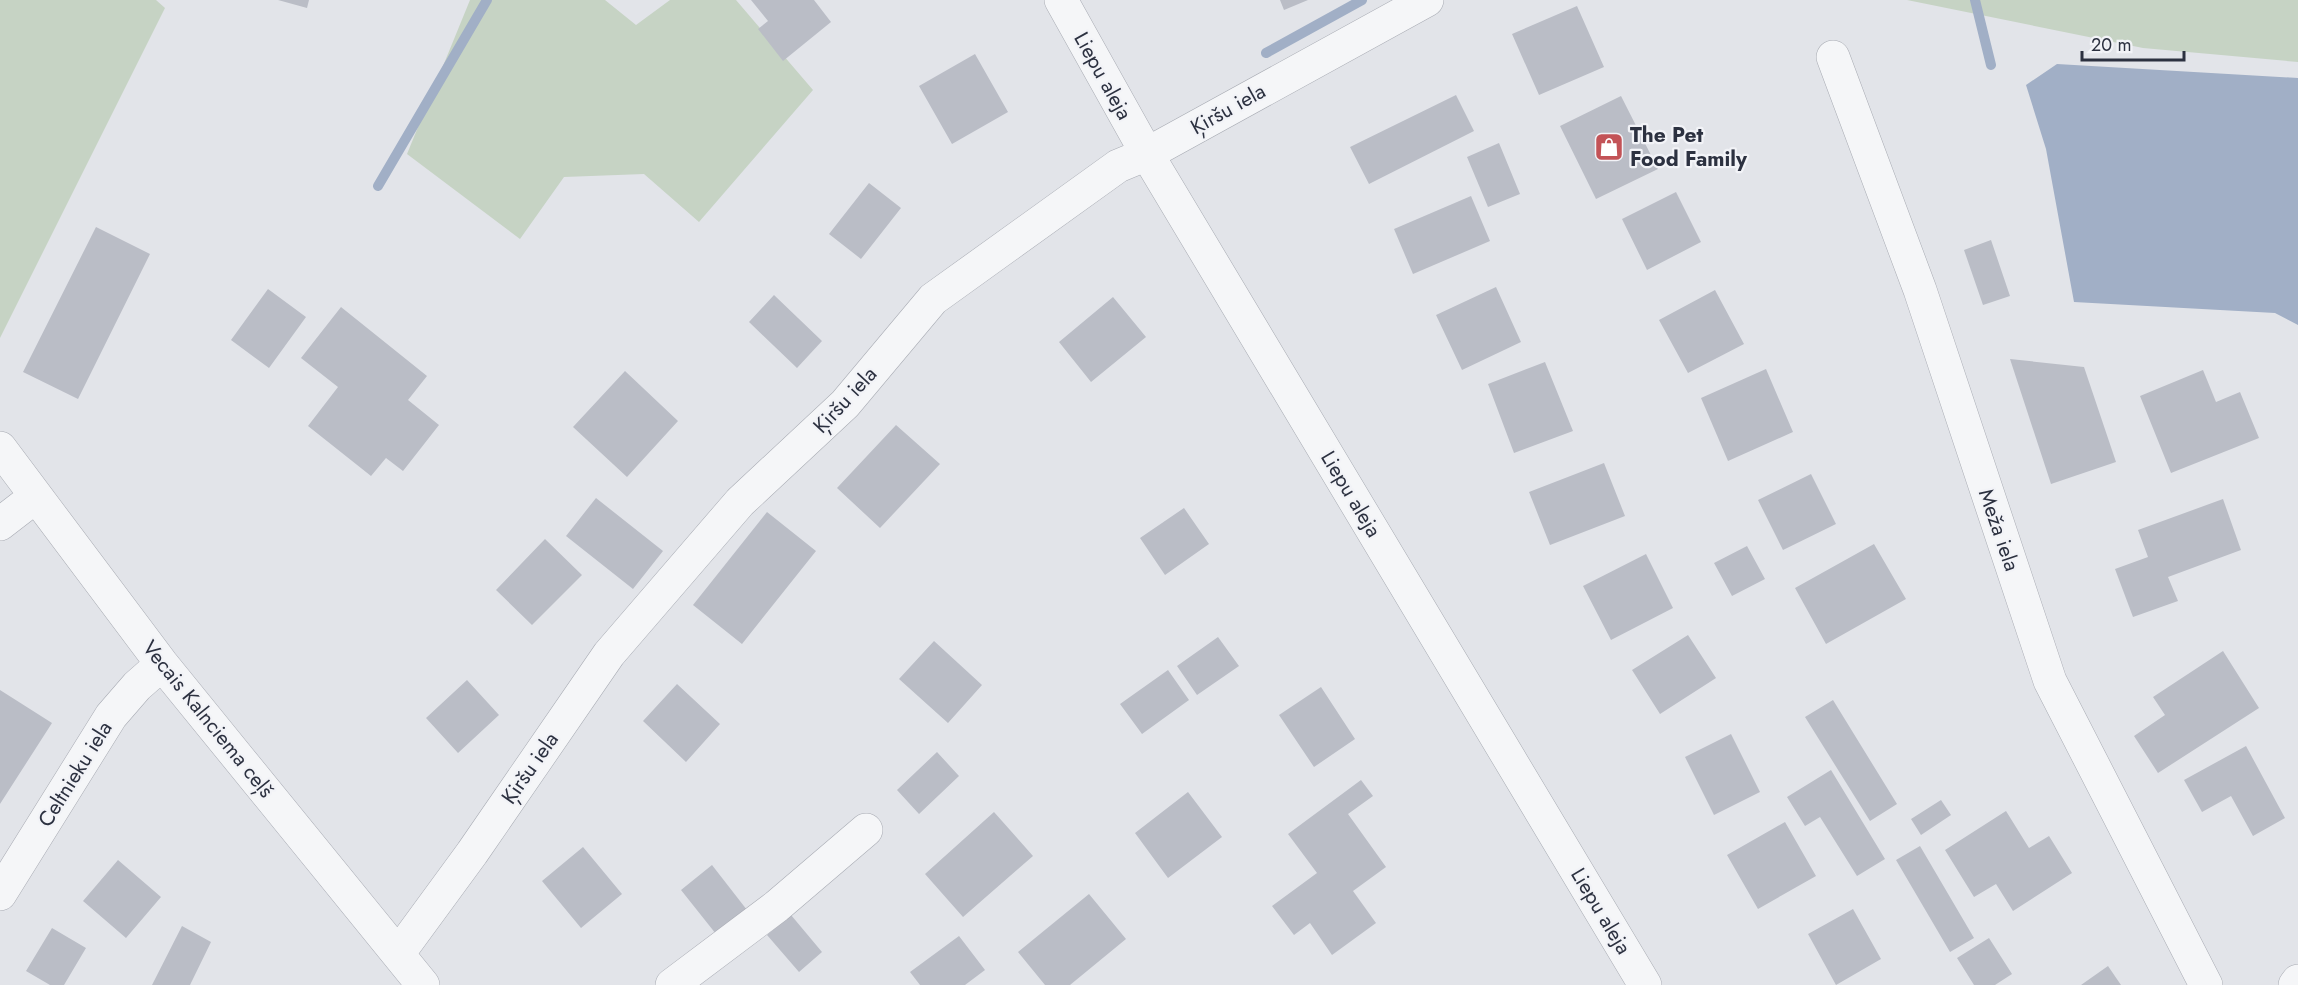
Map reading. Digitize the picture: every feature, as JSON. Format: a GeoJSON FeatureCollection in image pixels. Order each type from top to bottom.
{"type":"FeatureCollection","features":[{"type":"Feature","properties":{"kind":"street","name":"Liepu aleja"},"geometry":{"type":"LineString","coordinates":[[1061,0],[1147,154],[1645,985]]}},
{"type":"Feature","properties":{"kind":"street","name":"Ķiršu iela"},"geometry":{"type":"LineString","coordinates":[[410,974],[472,853],[609,654],[740,502],[845,404],[933,299],[1118,166],[1147,154],[1427,0]]}},
{"type":"Feature","properties":{"kind":"street","name":"Meža iela"},"geometry":{"type":"LineString","coordinates":[[1833,57],[1920,290],[2050,681],[2206,985]]}},
{"type":"Feature","properties":{"kind":"street","name":"Vecais Kalnciema ceļš"},"geometry":{"type":"LineString","coordinates":[[0,448],[162,664],[410,974]]}},
{"type":"Feature","properties":{"kind":"street"},"geometry":{"type":"LineString","coordinates":[[0,524],[35,497]]}},
{"type":"Feature","properties":{"kind":"street","name":"Celtnieku iela"},"geometry":{"type":"LineString","coordinates":[[0,894],[111,716],[137,686],[162,664]]}},
{"type":"Feature","properties":{"kind":"street"},"geometry":{"type":"LineString","coordinates":[[672,985],[777,906],[866,830]]}},
{"type":"Feature","properties":{"kind":"street"},"geometry":{"type":"LineString","coordinates":[[2295,985],[2298,981]]}},
{"type":"Feature","properties":{"kind":"green space"},"geometry":{"type":"Polygon","coordinates":[[[0,0],[156,0],[165,8],[0,338],[0,0]]]}},
{"type":"Feature","properties":{"kind":"green space"},"geometry":{"type":"Polygon","coordinates":[[[470,0],[605,0],[636,25],[670,0],[736,0],[813,90],[699,222],[644,174],[564,177],[520,239],[407,154],[470,0]]]}},
{"type":"Feature","properties":{"kind":"green space"},"geometry":{"type":"Polygon","coordinates":[[[1907,0],[2298,0],[2298,62],[2143,48],[1907,0]]]}},
{"type":"Feature","properties":{"kind":"water"},"geometry":{"type":"Polygon","coordinates":[[[2057,64],[2298,78],[2298,325],[2275,313],[2074,302],[2046,149],[2026,85],[2057,64]]]}},
{"type":"Feature","properties":{"kind":"building"},"geometry":{"type":"Polygon","coordinates":[[[278,0],[309,0],[307,8],[278,0]]]}},
{"type":"Feature","properties":{"kind":"building"},"geometry":{"type":"Polygon","coordinates":[[[751,0],[814,0],[831,22],[783,61],[758,29],[768,21],[751,0]]]}},
{"type":"Feature","properties":{"kind":"building"},"geometry":{"type":"Polygon","coordinates":[[[1280,0],[1308,0],[1284,10],[1280,0]]]}},
{"type":"Feature","properties":{"kind":"building"},"geometry":{"type":"Polygon","coordinates":[[[1577,6],[1604,67],[1539,95],[1512,34],[1577,6]]]}},
{"type":"Feature","properties":{"kind":"building"},"geometry":{"type":"Polygon","coordinates":[[[975,54],[1008,112],[952,144],[919,86],[975,54]]]}},
{"type":"Feature","properties":{"kind":"building"},"geometry":{"type":"Polygon","coordinates":[[[1456,95],[1474,131],[1369,184],[1350,147],[1456,95]]]}},
{"type":"Feature","properties":{"kind":"building","name":"The Pet Food Family"},"geometry":{"type":"Polygon","coordinates":[[[1621,96],[1658,169],[1596,199],[1560,126],[1621,96]]]}},
{"type":"Feature","properties":{"kind":"building"},"geometry":{"type":"Polygon","coordinates":[[[1499,143],[1520,194],[1488,207],[1467,157],[1499,143]]]}},
{"type":"Feature","properties":{"kind":"building"},"geometry":{"type":"Polygon","coordinates":[[[869,183],[901,208],[861,259],[829,234],[869,183]]]}},
{"type":"Feature","properties":{"kind":"building"},"geometry":{"type":"Polygon","coordinates":[[[1676,192],[1701,242],[1647,270],[1622,219],[1676,192]]]}},
{"type":"Feature","properties":{"kind":"building"},"geometry":{"type":"Polygon","coordinates":[[[1471,196],[1490,241],[1413,274],[1394,229],[1471,196]]]}},
{"type":"Feature","properties":{"kind":"building"},"geometry":{"type":"Polygon","coordinates":[[[96,227],[150,254],[78,399],[23,372],[96,227]]]}},
{"type":"Feature","properties":{"kind":"building"},"geometry":{"type":"Polygon","coordinates":[[[1991,240],[2010,296],[1983,305],[1964,250],[1991,240]]]}},
{"type":"Feature","properties":{"kind":"building"},"geometry":{"type":"Polygon","coordinates":[[[1496,287],[1521,342],[1462,370],[1436,315],[1496,287]]]}},
{"type":"Feature","properties":{"kind":"building"},"geometry":{"type":"Polygon","coordinates":[[[268,289],[306,317],[269,368],[231,340],[268,289]]]}},
{"type":"Feature","properties":{"kind":"building"},"geometry":{"type":"Polygon","coordinates":[[[1715,290],[1744,344],[1688,373],[1659,320],[1715,290]]]}},
{"type":"Feature","properties":{"kind":"building"},"geometry":{"type":"Polygon","coordinates":[[[774,295],[822,341],[797,368],[749,322],[774,295]]]}},
{"type":"Feature","properties":{"kind":"building"},"geometry":{"type":"Polygon","coordinates":[[[1113,297],[1146,337],[1091,382],[1059,342],[1113,297]]]}},
{"type":"Feature","properties":{"kind":"building"},"geometry":{"type":"Polygon","coordinates":[[[341,307],[427,376],[408,400],[439,425],[403,471],[386,458],[371,476],[308,426],[338,387],[301,358],[341,307]]]}},
{"type":"Feature","properties":{"kind":"building"},"geometry":{"type":"Polygon","coordinates":[[[2010,359],[2084,367],[2116,462],[2051,484],[2010,359]]]}},
{"type":"Feature","properties":{"kind":"building"},"geometry":{"type":"Polygon","coordinates":[[[1545,362],[1573,431],[1514,453],[1488,384],[1545,362]]]}},
{"type":"Feature","properties":{"kind":"building"},"geometry":{"type":"Polygon","coordinates":[[[1766,369],[1793,432],[1728,461],[1701,398],[1766,369]]]}},
{"type":"Feature","properties":{"kind":"building"},"geometry":{"type":"Polygon","coordinates":[[[2203,370],[2216,402],[2240,392],[2259,438],[2171,473],[2140,396],[2203,370]]]}},
{"type":"Feature","properties":{"kind":"building"},"geometry":{"type":"Polygon","coordinates":[[[625,371],[678,421],[627,477],[573,427],[625,371]]]}},
{"type":"Feature","properties":{"kind":"building"},"geometry":{"type":"Polygon","coordinates":[[[896,425],[940,464],[880,528],[837,488],[896,425]]]}},
{"type":"Feature","properties":{"kind":"building"},"geometry":{"type":"Polygon","coordinates":[[[1604,463],[1625,516],[1550,545],[1529,492],[1604,463]]]}},
{"type":"Feature","properties":{"kind":"building"},"geometry":{"type":"Polygon","coordinates":[[[1811,474],[1836,524],[1783,550],[1758,500],[1811,474]]]}},
{"type":"Feature","properties":{"kind":"building"},"geometry":{"type":"Polygon","coordinates":[[[596,498],[663,551],[633,589],[566,536],[596,498]]]}},
{"type":"Feature","properties":{"kind":"building"},"geometry":{"type":"Polygon","coordinates":[[[2223,499],[2241,550],[2168,577],[2178,601],[2133,617],[2115,569],[2148,557],[2138,530],[2223,499]]]}},
{"type":"Feature","properties":{"kind":"building"},"geometry":{"type":"Polygon","coordinates":[[[1184,508],[1209,544],[1165,575],[1140,538],[1184,508]]]}},
{"type":"Feature","properties":{"kind":"building"},"geometry":{"type":"Polygon","coordinates":[[[767,512],[816,551],[742,644],[693,605],[767,512]]]}},
{"type":"Feature","properties":{"kind":"building"},"geometry":{"type":"Polygon","coordinates":[[[545,539],[582,575],[532,625],[496,590],[545,539]]]}},
{"type":"Feature","properties":{"kind":"building"},"geometry":{"type":"Polygon","coordinates":[[[1874,544],[1906,599],[1826,644],[1795,588],[1874,544]]]}},
{"type":"Feature","properties":{"kind":"building"},"geometry":{"type":"Polygon","coordinates":[[[1747,546],[1765,579],[1732,596],[1714,563],[1747,546]]]}},
{"type":"Feature","properties":{"kind":"building"},"geometry":{"type":"Polygon","coordinates":[[[1646,554],[1673,608],[1611,640],[1583,586],[1646,554]]]}},
{"type":"Feature","properties":{"kind":"building"},"geometry":{"type":"Polygon","coordinates":[[[1688,635],[1716,678],[1660,714],[1632,670],[1688,635]]]}},
{"type":"Feature","properties":{"kind":"building"},"geometry":{"type":"Polygon","coordinates":[[[1218,637],[1239,666],[1197,695],[1177,666],[1218,637]]]}},
{"type":"Feature","properties":{"kind":"building"},"geometry":{"type":"Polygon","coordinates":[[[934,641],[982,685],[948,723],[899,679],[934,641]]]}},
{"type":"Feature","properties":{"kind":"building"},"geometry":{"type":"Polygon","coordinates":[[[2223,651],[2259,708],[2158,773],[2134,736],[2165,715],[2153,697],[2223,651]]]}},
{"type":"Feature","properties":{"kind":"building"},"geometry":{"type":"Polygon","coordinates":[[[1168,670],[1189,700],[1142,734],[1120,704],[1168,670]]]}},
{"type":"Feature","properties":{"kind":"building"},"geometry":{"type":"Polygon","coordinates":[[[467,680],[499,715],[458,753],[426,718],[467,680]]]}},
{"type":"Feature","properties":{"kind":"building"},"geometry":{"type":"Polygon","coordinates":[[[677,684],[720,724],[686,762],[643,721],[677,684]]]}},
{"type":"Feature","properties":{"kind":"building"},"geometry":{"type":"Polygon","coordinates":[[[1321,687],[1355,739],[1314,767],[1279,715],[1321,687]]]}},
{"type":"Feature","properties":{"kind":"building"},"geometry":{"type":"Polygon","coordinates":[[[0,690],[52,723],[0,804],[0,690]]]}},
{"type":"Feature","properties":{"kind":"building"},"geometry":{"type":"Polygon","coordinates":[[[1833,700],[1897,804],[1870,821],[1805,717],[1833,700]]]}},
{"type":"Feature","properties":{"kind":"building"},"geometry":{"type":"Polygon","coordinates":[[[1731,734],[1760,792],[1714,815],[1685,757],[1731,734]]]}},
{"type":"Feature","properties":{"kind":"building"},"geometry":{"type":"Polygon","coordinates":[[[2246,746],[2285,818],[2253,836],[2231,796],[2202,812],[2184,780],[2246,746]]]}},
{"type":"Feature","properties":{"kind":"building"},"geometry":{"type":"Polygon","coordinates":[[[937,752],[959,776],[919,814],[897,790],[937,752]]]}},
{"type":"Feature","properties":{"kind":"building"},"geometry":{"type":"Polygon","coordinates":[[[1831,770],[1885,859],[1857,876],[1820,817],[1805,826],[1787,797],[1831,770]]]}},
{"type":"Feature","properties":{"kind":"building"},"geometry":{"type":"Polygon","coordinates":[[[1361,780],[1373,796],[1348,814],[1386,867],[1353,891],[1376,923],[1332,955],[1310,923],[1294,935],[1272,906],[1317,873],[1288,834],[1361,780]]]}},
{"type":"Feature","properties":{"kind":"building"},"geometry":{"type":"Polygon","coordinates":[[[1188,792],[1222,837],[1168,878],[1135,833],[1188,792]]]}},
{"type":"Feature","properties":{"kind":"building"},"geometry":{"type":"Polygon","coordinates":[[[1941,800],[1951,815],[1921,835],[1911,819],[1941,800]]]}},
{"type":"Feature","properties":{"kind":"building"},"geometry":{"type":"Polygon","coordinates":[[[2006,811],[2029,848],[2049,836],[2072,873],[2013,911],[1996,884],[1974,897],[1945,850],[2006,811]]]}},
{"type":"Feature","properties":{"kind":"building"},"geometry":{"type":"Polygon","coordinates":[[[994,812],[1033,856],[963,917],[925,874],[994,812]]]}},
{"type":"Feature","properties":{"kind":"building"},"geometry":{"type":"Polygon","coordinates":[[[1785,822],[1816,876],[1758,909],[1727,855],[1785,822]]]}},
{"type":"Feature","properties":{"kind":"building"},"geometry":{"type":"Polygon","coordinates":[[[1920,846],[1974,938],[1950,952],[1896,860],[1920,846]]]}},
{"type":"Feature","properties":{"kind":"building"},"geometry":{"type":"Polygon","coordinates":[[[583,847],[622,894],[581,928],[542,881],[583,847]]]}},
{"type":"Feature","properties":{"kind":"building"},"geometry":{"type":"Polygon","coordinates":[[[118,860],[161,897],[126,938],[83,901],[118,860]]]}},
{"type":"Feature","properties":{"kind":"building"},"geometry":{"type":"Polygon","coordinates":[[[712,865],[747,910],[716,934],[681,890],[712,865]]]}},
{"type":"Feature","properties":{"kind":"building"},"geometry":{"type":"Polygon","coordinates":[[[1089,894],[1126,939],[1070,985],[1045,985],[1018,952],[1089,894]]]}},
{"type":"Feature","properties":{"kind":"building"},"geometry":{"type":"Polygon","coordinates":[[[1853,909],[1881,959],[1836,985],[1808,934],[1853,909]]]}},
{"type":"Feature","properties":{"kind":"building"},"geometry":{"type":"Polygon","coordinates":[[[791,915],[822,952],[799,972],[767,935],[791,915]]]}},
{"type":"Feature","properties":{"kind":"building"},"geometry":{"type":"Polygon","coordinates":[[[182,926],[211,942],[190,985],[152,985],[182,926]]]}},
{"type":"Feature","properties":{"kind":"building"},"geometry":{"type":"Polygon","coordinates":[[[52,928],[86,948],[64,985],[50,985],[26,971],[52,928]]]}},
{"type":"Feature","properties":{"kind":"building"},"geometry":{"type":"Polygon","coordinates":[[[959,936],[985,970],[965,985],[920,985],[910,972],[959,936]]]}},
{"type":"Feature","properties":{"kind":"building"},"geometry":{"type":"Polygon","coordinates":[[[1989,938],[2012,974],[1995,985],[1974,985],[1957,958],[1989,938]]]}},
{"type":"Feature","properties":{"kind":"building"},"geometry":{"type":"Polygon","coordinates":[[[2108,966],[2121,985],[2081,985],[2108,966]]]}},
{"type":"Feature","properties":{"kind":"waterway"},"geometry":{"type":"LineString","coordinates":[[378,186],[487,0]]}},
{"type":"Feature","properties":{"kind":"waterway"},"geometry":{"type":"LineString","coordinates":[[1266,53],[1362,0]]}},
{"type":"Feature","properties":{"kind":"waterway"},"geometry":{"type":"LineString","coordinates":[[1975,0],[1991,65]]}},
{"type":"Feature","properties":{"kind":"place","name":"The Pet Food Family"},"geometry":{"type":"Point","coordinates":[1609,147]}}]}
